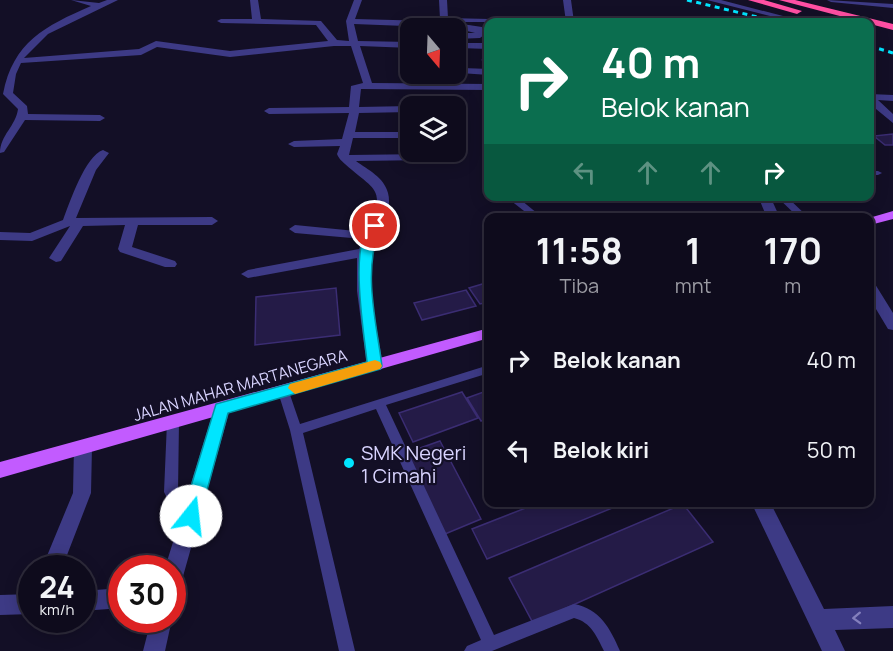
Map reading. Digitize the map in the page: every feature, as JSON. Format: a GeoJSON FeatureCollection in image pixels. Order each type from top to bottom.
{"type":"FeatureCollection","features":[{"type":"Feature","properties":{"kind":"highway"},"geometry":{"type":"LineString","coordinates":[[753,0],[826,18]]}},
{"type":"Feature","properties":{"kind":"highway"},"geometry":{"type":"LineString","coordinates":[[784,0],[857,18]]}},
{"type":"Feature","properties":{"kind":"highway"},"geometry":{"type":"LineString","coordinates":[[874,22],[893,27]]}},
{"type":"Feature","properties":{"kind":"highway"},"geometry":{"type":"LineString","coordinates":[[874,31],[893,35]]}},
{"type":"Feature","properties":{"kind":"main road"},"geometry":{"type":"LineString","coordinates":[[874,220],[893,215]]}},
{"type":"Feature","properties":{"kind":"main road","name":"JALAN MAHAR MARTANEGARA"},"geometry":{"type":"LineString","coordinates":[[0,470],[484,334]]}},
{"type":"Feature","properties":{"kind":"street"},"geometry":{"type":"LineString","coordinates":[[75,0],[99,6]]}},
{"type":"Feature","properties":{"kind":"street"},"geometry":{"type":"LineString","coordinates":[[0,150],[22,117],[23,108],[8,93],[9,82],[17,61],[36,36],[114,0]]}},
{"type":"Feature","properties":{"kind":"street"},"geometry":{"type":"LineString","coordinates":[[254,0],[253,6],[257,21]]}},
{"type":"Feature","properties":{"kind":"street"},"geometry":{"type":"LineString","coordinates":[[358,0],[350,21],[350,32],[368,85]]}},
{"type":"Feature","properties":{"kind":"street"},"geometry":{"type":"LineString","coordinates":[[443,0],[443,18]]}},
{"type":"Feature","properties":{"kind":"street"},"geometry":{"type":"LineString","coordinates":[[567,0],[569,18]]}},
{"type":"Feature","properties":{"kind":"street"},"geometry":{"type":"LineString","coordinates":[[711,0],[785,18]]}},
{"type":"Feature","properties":{"kind":"street"},"geometry":{"type":"LineString","coordinates":[[831,0],[893,6]]}},
{"type":"Feature","properties":{"kind":"street"},"geometry":{"type":"LineString","coordinates":[[221,21],[318,23],[334,43]]}},
{"type":"Feature","properties":{"kind":"street"},"geometry":{"type":"LineString","coordinates":[[350,21],[400,21]]}},
{"type":"Feature","properties":{"kind":"street"},"geometry":{"type":"LineString","coordinates":[[466,21],[484,21]]}},
{"type":"Feature","properties":{"kind":"street"},"geometry":{"type":"LineString","coordinates":[[466,26],[480,29],[480,36],[466,36]]}},
{"type":"Feature","properties":{"kind":"street"},"geometry":{"type":"LineString","coordinates":[[17,61],[143,52],[154,45],[230,54],[334,43],[400,45]]}},
{"type":"Feature","properties":{"kind":"street"},"geometry":{"type":"LineString","coordinates":[[466,46],[484,46]]}},
{"type":"Feature","properties":{"kind":"street"},"geometry":{"type":"LineString","coordinates":[[466,71],[484,72]]}},
{"type":"Feature","properties":{"kind":"street"},"geometry":{"type":"LineString","coordinates":[[375,366],[364,263],[365,252],[382,204],[381,189],[373,178],[344,158],[342,150],[349,139],[356,110],[357,86],[484,87]]}},
{"type":"Feature","properties":{"kind":"street"},"geometry":{"type":"LineString","coordinates":[[874,97],[893,98]]}},
{"type":"Feature","properties":{"kind":"street"},"geometry":{"type":"LineString","coordinates":[[874,101],[893,120]]}},
{"type":"Feature","properties":{"kind":"street"},"geometry":{"type":"LineString","coordinates":[[268,111],[400,109]]}},
{"type":"Feature","properties":{"kind":"street"},"geometry":{"type":"LineString","coordinates":[[22,117],[100,118]]}},
{"type":"Feature","properties":{"kind":"street"},"geometry":{"type":"LineString","coordinates":[[294,144],[400,136]]}},
{"type":"Feature","properties":{"kind":"street"},"geometry":{"type":"LineString","coordinates":[[56,258],[73,222],[90,170],[103,153]]}},
{"type":"Feature","properties":{"kind":"street"},"geometry":{"type":"LineString","coordinates":[[344,158],[400,157]]}},
{"type":"Feature","properties":{"kind":"street"},"geometry":{"type":"LineString","coordinates":[[134,221],[125,249],[170,264]]}},
{"type":"Feature","properties":{"kind":"street"},"geometry":{"type":"LineString","coordinates":[[0,236],[32,237],[73,222],[212,221]]}},
{"type":"Feature","properties":{"kind":"street"},"geometry":{"type":"LineString","coordinates":[[295,229],[371,236]]}},
{"type":"Feature","properties":{"kind":"street"},"geometry":{"type":"LineString","coordinates":[[248,274],[365,252]]}},
{"type":"Feature","properties":{"kind":"street"},"geometry":{"type":"LineString","coordinates":[[874,294],[893,325]]}},
{"type":"Feature","properties":{"kind":"street"},"geometry":{"type":"LineString","coordinates":[[179,555],[222,409]]}},
{"type":"Feature","properties":{"kind":"street"},"geometry":{"type":"LineString","coordinates":[[57,555],[82,493],[83,447]]}},
{"type":"Feature","properties":{"kind":"street"},"geometry":{"type":"LineString","coordinates":[[763,507],[821,620],[834,651]]}},
{"type":"Feature","properties":{"kind":"street"},"geometry":{"type":"LineString","coordinates":[[0,605],[18,604]]}},
{"type":"Feature","properties":{"kind":"street"},"geometry":{"type":"LineString","coordinates":[[821,620],[893,617]]}},
{"type":"Feature","properties":{"kind":"street"},"geometry":{"type":"LineString","coordinates":[[154,651],[159,633]]}},
{"type":"Feature","properties":{"kind":"lane"},"geometry":{"type":"LineString","coordinates":[[517,201],[532,213]]}},
{"type":"Feature","properties":{"kind":"lane"},"geometry":{"type":"LineString","coordinates":[[786,201],[800,213]]}},
{"type":"Feature","properties":{"kind":"lane"},"geometry":{"type":"LineString","coordinates":[[296,430],[484,371]]}},
{"type":"Feature","properties":{"kind":"lane"},"geometry":{"type":"LineString","coordinates":[[284,392],[296,430],[347,651]]}},
{"type":"Feature","properties":{"kind":"lane"},"geometry":{"type":"LineString","coordinates":[[380,403],[490,643]]}},
{"type":"Feature","properties":{"kind":"lane"},"geometry":{"type":"LineString","coordinates":[[171,492],[172,422]]}},
{"type":"Feature","properties":{"kind":"lane"},"geometry":{"type":"LineString","coordinates":[[471,651],[574,611],[586,612],[595,618],[612,651]]}},
{"type":"Feature","properties":{"kind":"building"},"geometry":{"type":"Polygon","coordinates":[[[893,134],[893,145],[885,145],[874,136],[893,134]]]}},
{"type":"Feature","properties":{"kind":"building"},"geometry":{"type":"Polygon","coordinates":[[[484,284],[484,303],[480,304],[469,288],[484,284]]]}},
{"type":"Feature","properties":{"kind":"building"},"geometry":{"type":"Polygon","coordinates":[[[336,288],[340,335],[255,345],[256,297],[336,288]]]}},
{"type":"Feature","properties":{"kind":"building"},"geometry":{"type":"Polygon","coordinates":[[[466,290],[476,306],[422,320],[414,303],[466,290]]]}},
{"type":"Feature","properties":{"kind":"building"},"geometry":{"type":"Polygon","coordinates":[[[462,392],[478,418],[413,442],[399,413],[462,392]]]}},
{"type":"Feature","properties":{"kind":"building"},"geometry":{"type":"Polygon","coordinates":[[[484,392],[484,420],[481,421],[467,398],[484,392]]]}},
{"type":"Feature","properties":{"kind":"building"},"geometry":{"type":"Polygon","coordinates":[[[440,441],[481,519],[445,534],[406,453],[440,441]]]}},
{"type":"Feature","properties":{"kind":"building"},"geometry":{"type":"Polygon","coordinates":[[[528,507],[615,507],[487,559],[472,529],[528,507]]]}},
{"type":"Feature","properties":{"kind":"building"},"geometry":{"type":"Polygon","coordinates":[[[676,507],[685,507],[713,542],[533,623],[509,578],[676,507]]]}},
{"type":"Feature","properties":{"kind":"railway"},"geometry":{"type":"LineString","coordinates":[[687,0],[761,18]]}},
{"type":"Feature","properties":{"kind":"railway"},"geometry":{"type":"LineString","coordinates":[[874,47],[893,53]]}},
{"type":"Feature","properties":{"kind":"slow traffic"},"geometry":{"type":"LineString","coordinates":[[295,388],[375,366]]}},
{"type":"Feature","properties":{"kind":"place","name":"SMK Negeri 1 Cimahi"},"geometry":{"type":"Point","coordinates":[349,463]}},
{"type":"Feature","properties":{"kind":"route"},"geometry":{"type":"LineString","coordinates":[[191,516],[222,409],[375,366],[364,263],[365,252],[375,226]]}}]}
